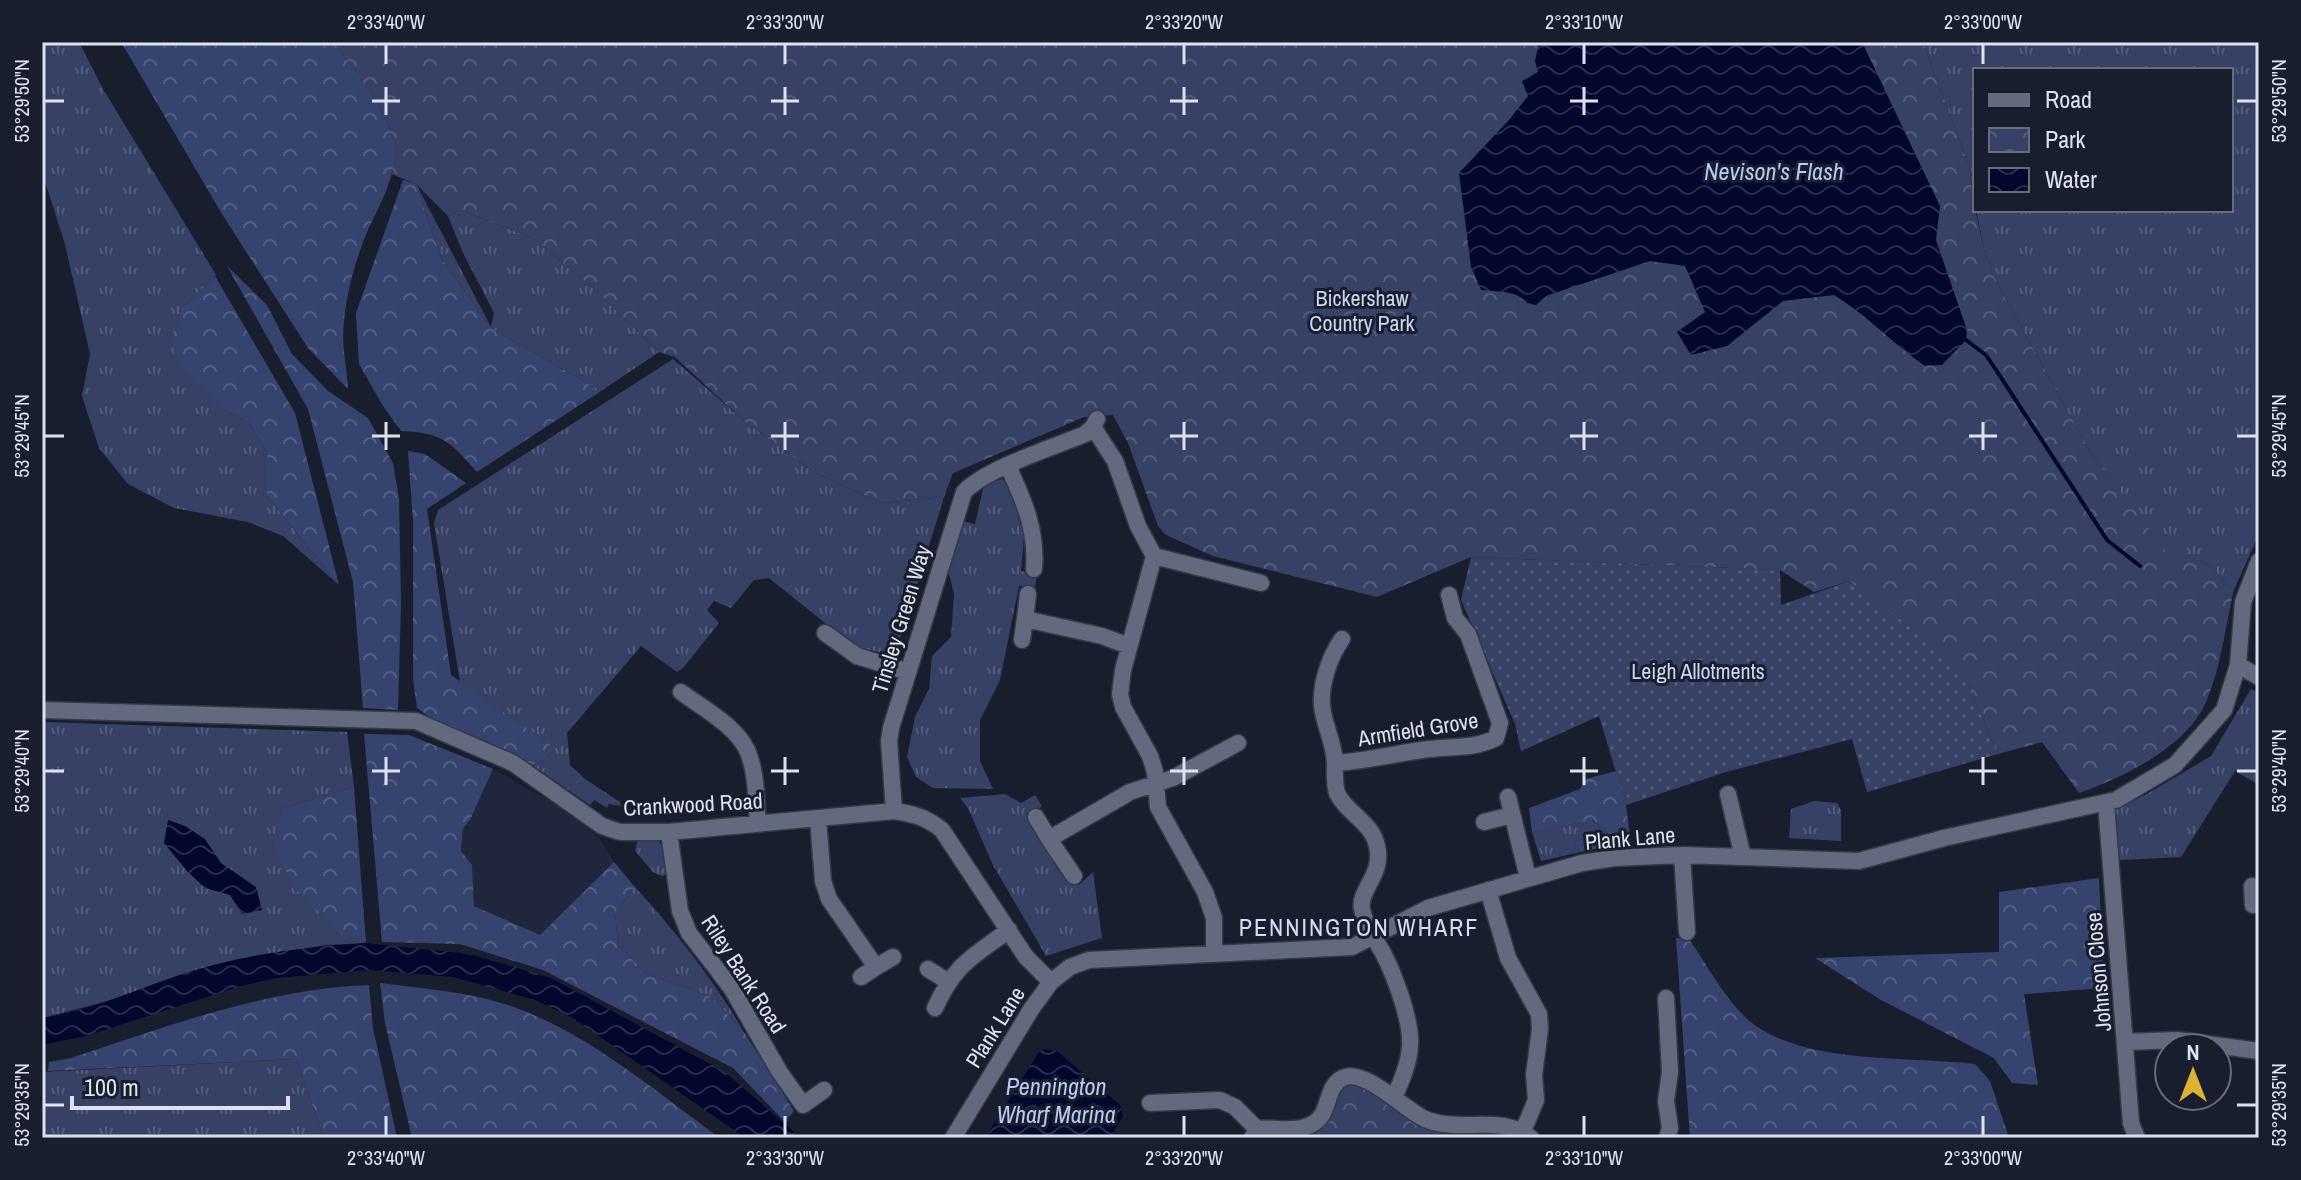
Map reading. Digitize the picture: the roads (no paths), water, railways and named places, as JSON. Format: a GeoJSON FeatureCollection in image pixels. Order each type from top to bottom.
{"type":"FeatureCollection","features":[{"type":"Feature","properties":{"kind":"street","name":"Tinsley Green Way"},"geometry":{"type":"LineString","coordinates":[[894,811],[889,741],[964,492],[973,483],[1085,434],[1095,423],[1115,461],[1138,526],[1154,556]]}},
{"type":"Feature","properties":{"kind":"street"},"geometry":{"type":"LineString","coordinates":[[1008,466],[1028,509],[1036,547],[1034,569]]}},
{"type":"Feature","properties":{"kind":"street"},"geometry":{"type":"LineString","coordinates":[[1214,954],[1214,918],[1205,892],[1158,807],[1155,772],[1150,756],[1123,707],[1120,694],[1129,646],[1154,556],[1261,583]]}},
{"type":"Feature","properties":{"kind":"street","name":"Plank Lane"},"geometry":{"type":"LineString","coordinates":[[953,1138],[1051,982],[1070,967],[1089,960],[1352,947],[1428,908],[1528,878],[1614,858],[1682,855],[1859,861],[1944,838],[2116,800],[2175,765],[2224,710],[2238,665],[2243,602],[2259,561]]}},
{"type":"Feature","properties":{"kind":"street"},"geometry":{"type":"LineString","coordinates":[[1022,640],[1028,594]]}},
{"type":"Feature","properties":{"kind":"street","name":"Armfield Grove"},"geometry":{"type":"LineString","coordinates":[[1335,763],[1481,745],[1496,738],[1500,723],[1468,634],[1455,618],[1449,595]]}},
{"type":"Feature","properties":{"kind":"street"},"geometry":{"type":"LineString","coordinates":[[1025,619],[1102,636],[1129,646]]}},
{"type":"Feature","properties":{"kind":"street"},"geometry":{"type":"LineString","coordinates":[[825,633],[857,656],[908,672]]}},
{"type":"Feature","properties":{"kind":"street","name":"Armfield Grove"},"geometry":{"type":"LineString","coordinates":[[1342,639],[1335,649],[1322,695],[1322,707],[1334,743],[1338,796],[1372,831],[1378,846],[1378,865],[1363,894],[1361,907],[1374,938]]}},
{"type":"Feature","properties":{"kind":"street"},"geometry":{"type":"LineString","coordinates":[[2238,665],[2259,677]]}},
{"type":"Feature","properties":{"kind":"street"},"geometry":{"type":"LineString","coordinates":[[681,692],[735,733],[746,748],[752,766],[758,824]]}},
{"type":"Feature","properties":{"kind":"street","name":"Crankwood Road"},"geometry":{"type":"LineString","coordinates":[[42,710],[416,721],[513,763],[602,826],[620,832],[669,832],[894,811],[914,814],[928,819],[942,830],[1026,957],[1051,982]]}},
{"type":"Feature","properties":{"kind":"street"},"geometry":{"type":"LineString","coordinates":[[1049,839],[1130,792],[1155,786],[1197,767],[1238,743]]}},
{"type":"Feature","properties":{"kind":"street"},"geometry":{"type":"LineString","coordinates":[[1728,794],[1743,857]]}},
{"type":"Feature","properties":{"kind":"street"},"geometry":{"type":"LineString","coordinates":[[1508,797],[1528,878]]}},
{"type":"Feature","properties":{"kind":"street","name":"Johnson Close"},"geometry":{"type":"LineString","coordinates":[[2106,803],[2131,1123],[2137,1138]]}},
{"type":"Feature","properties":{"kind":"street"},"geometry":{"type":"LineString","coordinates":[[1484,822],[1512,815]]}},
{"type":"Feature","properties":{"kind":"street"},"geometry":{"type":"LineString","coordinates":[[1036,817],[1074,876]]}},
{"type":"Feature","properties":{"kind":"street"},"geometry":{"type":"LineString","coordinates":[[818,819],[823,881],[829,899],[876,967]]}},
{"type":"Feature","properties":{"kind":"street","name":"Riley Bank Road"},"geometry":{"type":"LineString","coordinates":[[669,832],[680,911],[689,933],[732,989],[779,1071],[803,1105],[824,1090]]}},
{"type":"Feature","properties":{"kind":"street"},"geometry":{"type":"LineString","coordinates":[[1682,855],[1687,932]]}},
{"type":"Feature","properties":{"kind":"street"},"geometry":{"type":"LineString","coordinates":[[2252,886],[2253,905],[2259,904]]}},
{"type":"Feature","properties":{"kind":"street"},"geometry":{"type":"LineString","coordinates":[[1150,1103],[1220,1100],[1235,1107],[1254,1134],[1278,1127],[1294,1129],[1313,1125],[1323,1118],[1331,1091],[1345,1078],[1358,1076],[1426,1119],[1446,1125],[1507,1125],[1527,1135],[1536,1100],[1534,1075],[1539,1014],[1508,958],[1488,890]]}},
{"type":"Feature","properties":{"kind":"street"},"geometry":{"type":"LineString","coordinates":[[935,1008],[947,981],[959,966],[1009,930]]}},
{"type":"Feature","properties":{"kind":"street"},"geometry":{"type":"LineString","coordinates":[[1374,938],[1398,990],[1411,1045],[1394,1098]]}},
{"type":"Feature","properties":{"kind":"street"},"geometry":{"type":"LineString","coordinates":[[861,977],[893,957]]}},
{"type":"Feature","properties":{"kind":"street"},"geometry":{"type":"LineString","coordinates":[[928,969],[947,981]]}},
{"type":"Feature","properties":{"kind":"street"},"geometry":{"type":"LineString","coordinates":[[1666,998],[1661,1024],[1670,1072],[1666,1101],[1670,1128],[1667,1138]]}},
{"type":"Feature","properties":{"kind":"street"},"geometry":{"type":"LineString","coordinates":[[2125,1042],[2177,1040],[2259,1051]]}},
{"type":"Feature","properties":{"kind":"water","name":"Nevison's Flash"},"geometry":{"type":"Polygon","coordinates":[[[1539,42],[1862,42],[1940,206],[1936,240],[1967,330],[1966,340],[1942,365],[1925,366],[1834,295],[1783,301],[1727,346],[1691,355],[1677,332],[1705,312],[1685,266],[1650,261],[1546,296],[1536,305],[1512,294],[1481,290],[1471,267],[1459,173],[1528,96],[1522,81],[1538,72],[1535,61],[1539,42]]]}},
{"type":"Feature","properties":{"kind":"water"},"geometry":{"type":"Polygon","coordinates":[[[168,820],[185,826],[205,839],[221,863],[256,887],[262,910],[242,914],[230,895],[205,888],[187,871],[164,843],[168,820]]]}},
{"type":"Feature","properties":{"kind":"water"},"geometry":{"type":"Polygon","coordinates":[[[366,943],[470,954],[551,978],[725,1072],[801,1138],[745,1138],[573,1018],[535,1000],[453,977],[369,970],[277,978],[241,986],[86,1036],[42,1045],[42,1018],[96,1005],[228,961],[297,949],[366,943]]]}},
{"type":"Feature","properties":{"kind":"water","name":"Pennington Wharf Marina"},"geometry":{"type":"Polygon","coordinates":[[[1043,1049],[1057,1051],[1120,1105],[1123,1116],[1110,1138],[985,1138],[1043,1049]]]}},
{"type":"Feature","properties":{"kind":"waterway"},"geometry":{"type":"LineString","coordinates":[[1966,340],[1986,355],[2107,540],[2140,566]]}},
{"type":"Feature","properties":{"kind":"district","name":"PENNINGTON WHARF"},"geometry":{"type":"Point","coordinates":[1359,927]}},
{"type":"Feature","properties":{"kind":"park label","name":"Bickershaw Country Park"},"geometry":{"type":"Point","coordinates":[1362,310]}},
{"type":"Feature","properties":{"kind":"park label","name":"Leigh Allotments"},"geometry":{"type":"Point","coordinates":[1698,671]}}]}
